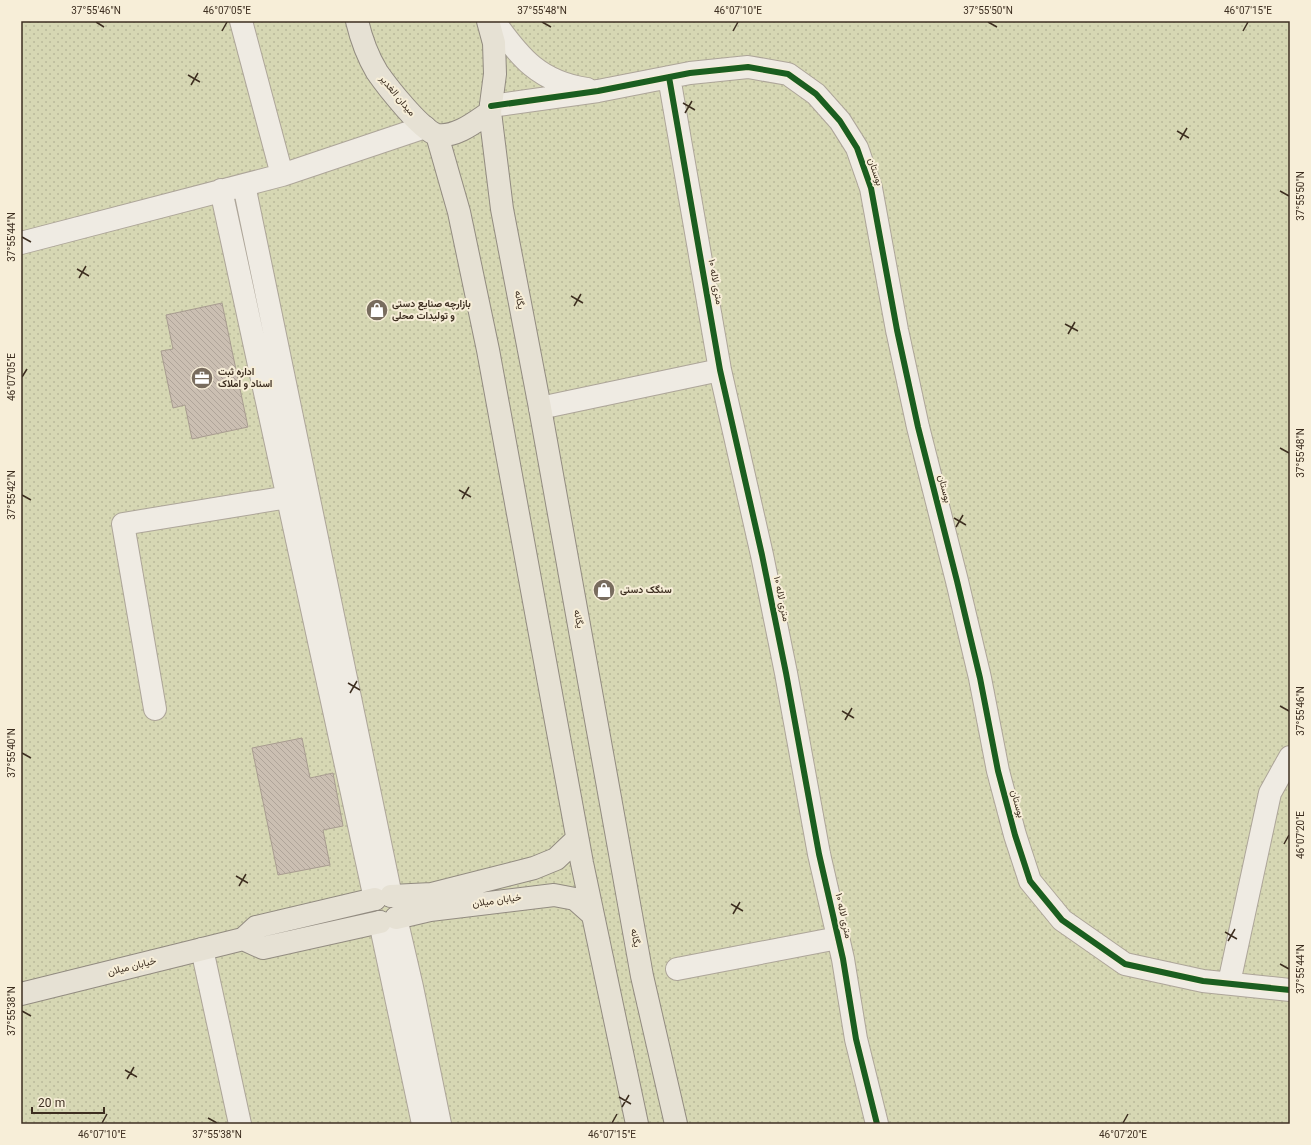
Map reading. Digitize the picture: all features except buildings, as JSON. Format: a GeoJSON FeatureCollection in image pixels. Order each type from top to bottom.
{"type":"FeatureCollection","features":[{"type":"Feature","properties":{"kind":"main road","name":"میدان الغدیر"},"geometry":{"type":"LineString","coordinates":[[357,21],[361,36],[377,72],[409,113],[431,131]]}},
{"type":"Feature","properties":{"kind":"main road"},"geometry":{"type":"LineString","coordinates":[[488,21],[494,43],[495,74],[490,109],[473,124],[458,131],[431,131],[459,212],[488,350],[577,839],[637,1124]]}},
{"type":"Feature","properties":{"kind":"main road","name":"یگانه"},"geometry":{"type":"LineString","coordinates":[[490,109],[502,208],[540,408],[642,976],[676,1124]]}},
{"type":"Feature","properties":{"kind":"main road","name":"خیابان میلان"},"geometry":{"type":"LineString","coordinates":[[21,994],[243,940],[256,926],[383,898],[432,894],[534,868],[556,859],[577,839]]}},
{"type":"Feature","properties":{"kind":"main road","name":"خیابان میلان"},"geometry":{"type":"LineString","coordinates":[[243,940],[262,948],[430,910],[554,895],[575,899],[593,915]]}},
{"type":"Feature","properties":{"kind":"main road"},"geometry":{"type":"LineString","coordinates":[[383,898],[394,898],[399,905],[398,914],[388,920]]}},
{"type":"Feature","properties":{"kind":"street"},"geometry":{"type":"LineString","coordinates":[[241,21],[282,175]]}},
{"type":"Feature","properties":{"kind":"street"},"geometry":{"type":"LineString","coordinates":[[494,21],[524,60],[541,74],[571,87],[598,91]]}},
{"type":"Feature","properties":{"kind":"street","name":"بوستان"},"geometry":{"type":"LineString","coordinates":[[490,109],[598,91],[690,73],[748,67],[788,74],[816,94],[840,121],[857,148],[871,188],[894,315],[918,427],[980,678],[998,771],[1015,835],[1030,881],[1062,920],[1125,964],[1203,981],[1290,990]]}},
{"type":"Feature","properties":{"kind":"street","name":"۱۰ متری لاله"},"geometry":{"type":"LineString","coordinates":[[669,77],[720,370],[786,673],[819,854],[843,959],[856,1039],[877,1124]]}},
{"type":"Feature","properties":{"kind":"street"},"geometry":{"type":"LineString","coordinates":[[21,243],[282,175],[431,131]]}},
{"type":"Feature","properties":{"kind":"street"},"geometry":{"type":"LineString","coordinates":[[244,185],[383,898]]}},
{"type":"Feature","properties":{"kind":"street"},"geometry":{"type":"LineString","coordinates":[[221,190],[288,497],[383,898]]}},
{"type":"Feature","properties":{"kind":"street"},"geometry":{"type":"LineString","coordinates":[[540,408],[720,370]]}},
{"type":"Feature","properties":{"kind":"street"},"geometry":{"type":"LineString","coordinates":[[155,709],[123,524],[288,497]]}},
{"type":"Feature","properties":{"kind":"street"},"geometry":{"type":"LineString","coordinates":[[1229,983],[1270,793],[1290,757]]}},
{"type":"Feature","properties":{"kind":"street"},"geometry":{"type":"LineString","coordinates":[[388,920],[423,1124]]}},
{"type":"Feature","properties":{"kind":"street"},"geometry":{"type":"LineString","coordinates":[[388,920],[412,987],[440,1124]]}},
{"type":"Feature","properties":{"kind":"street"},"geometry":{"type":"LineString","coordinates":[[677,969],[838,938]]}},
{"type":"Feature","properties":{"kind":"street"},"geometry":{"type":"LineString","coordinates":[[202,949],[240,1124]]}},
{"type":"Feature","properties":{"kind":"green space"},"geometry":{"type":"Polygon","coordinates":[[[21,21],[1290,21],[1290,1124],[21,1124],[21,21]]]}},
{"type":"Feature","properties":{"kind":"cycle path"},"geometry":{"type":"LineString","coordinates":[[491,106],[598,91],[690,73],[748,67],[788,74],[816,94],[840,121],[857,148],[871,188],[897,330],[918,427],[980,678],[998,771],[1015,835],[1030,881],[1062,920],[1125,964],[1203,981],[1290,990]]}},
{"type":"Feature","properties":{"kind":"cycle path"},"geometry":{"type":"LineString","coordinates":[[669,77],[720,370],[762,555],[786,673],[819,854],[843,959],[856,1039],[877,1124]]}},
{"type":"Feature","properties":{"kind":"place","name":"بازارچه صنایع دستی و تولیدات محلی"},"geometry":{"type":"Point","coordinates":[377,310]}},
{"type":"Feature","properties":{"kind":"place","name":"اداره ثبت اسناد و املاک"},"geometry":{"type":"Point","coordinates":[202,378]}},
{"type":"Feature","properties":{"kind":"place","name":"سنگک دستی"},"geometry":{"type":"Point","coordinates":[604,590]}}]}
